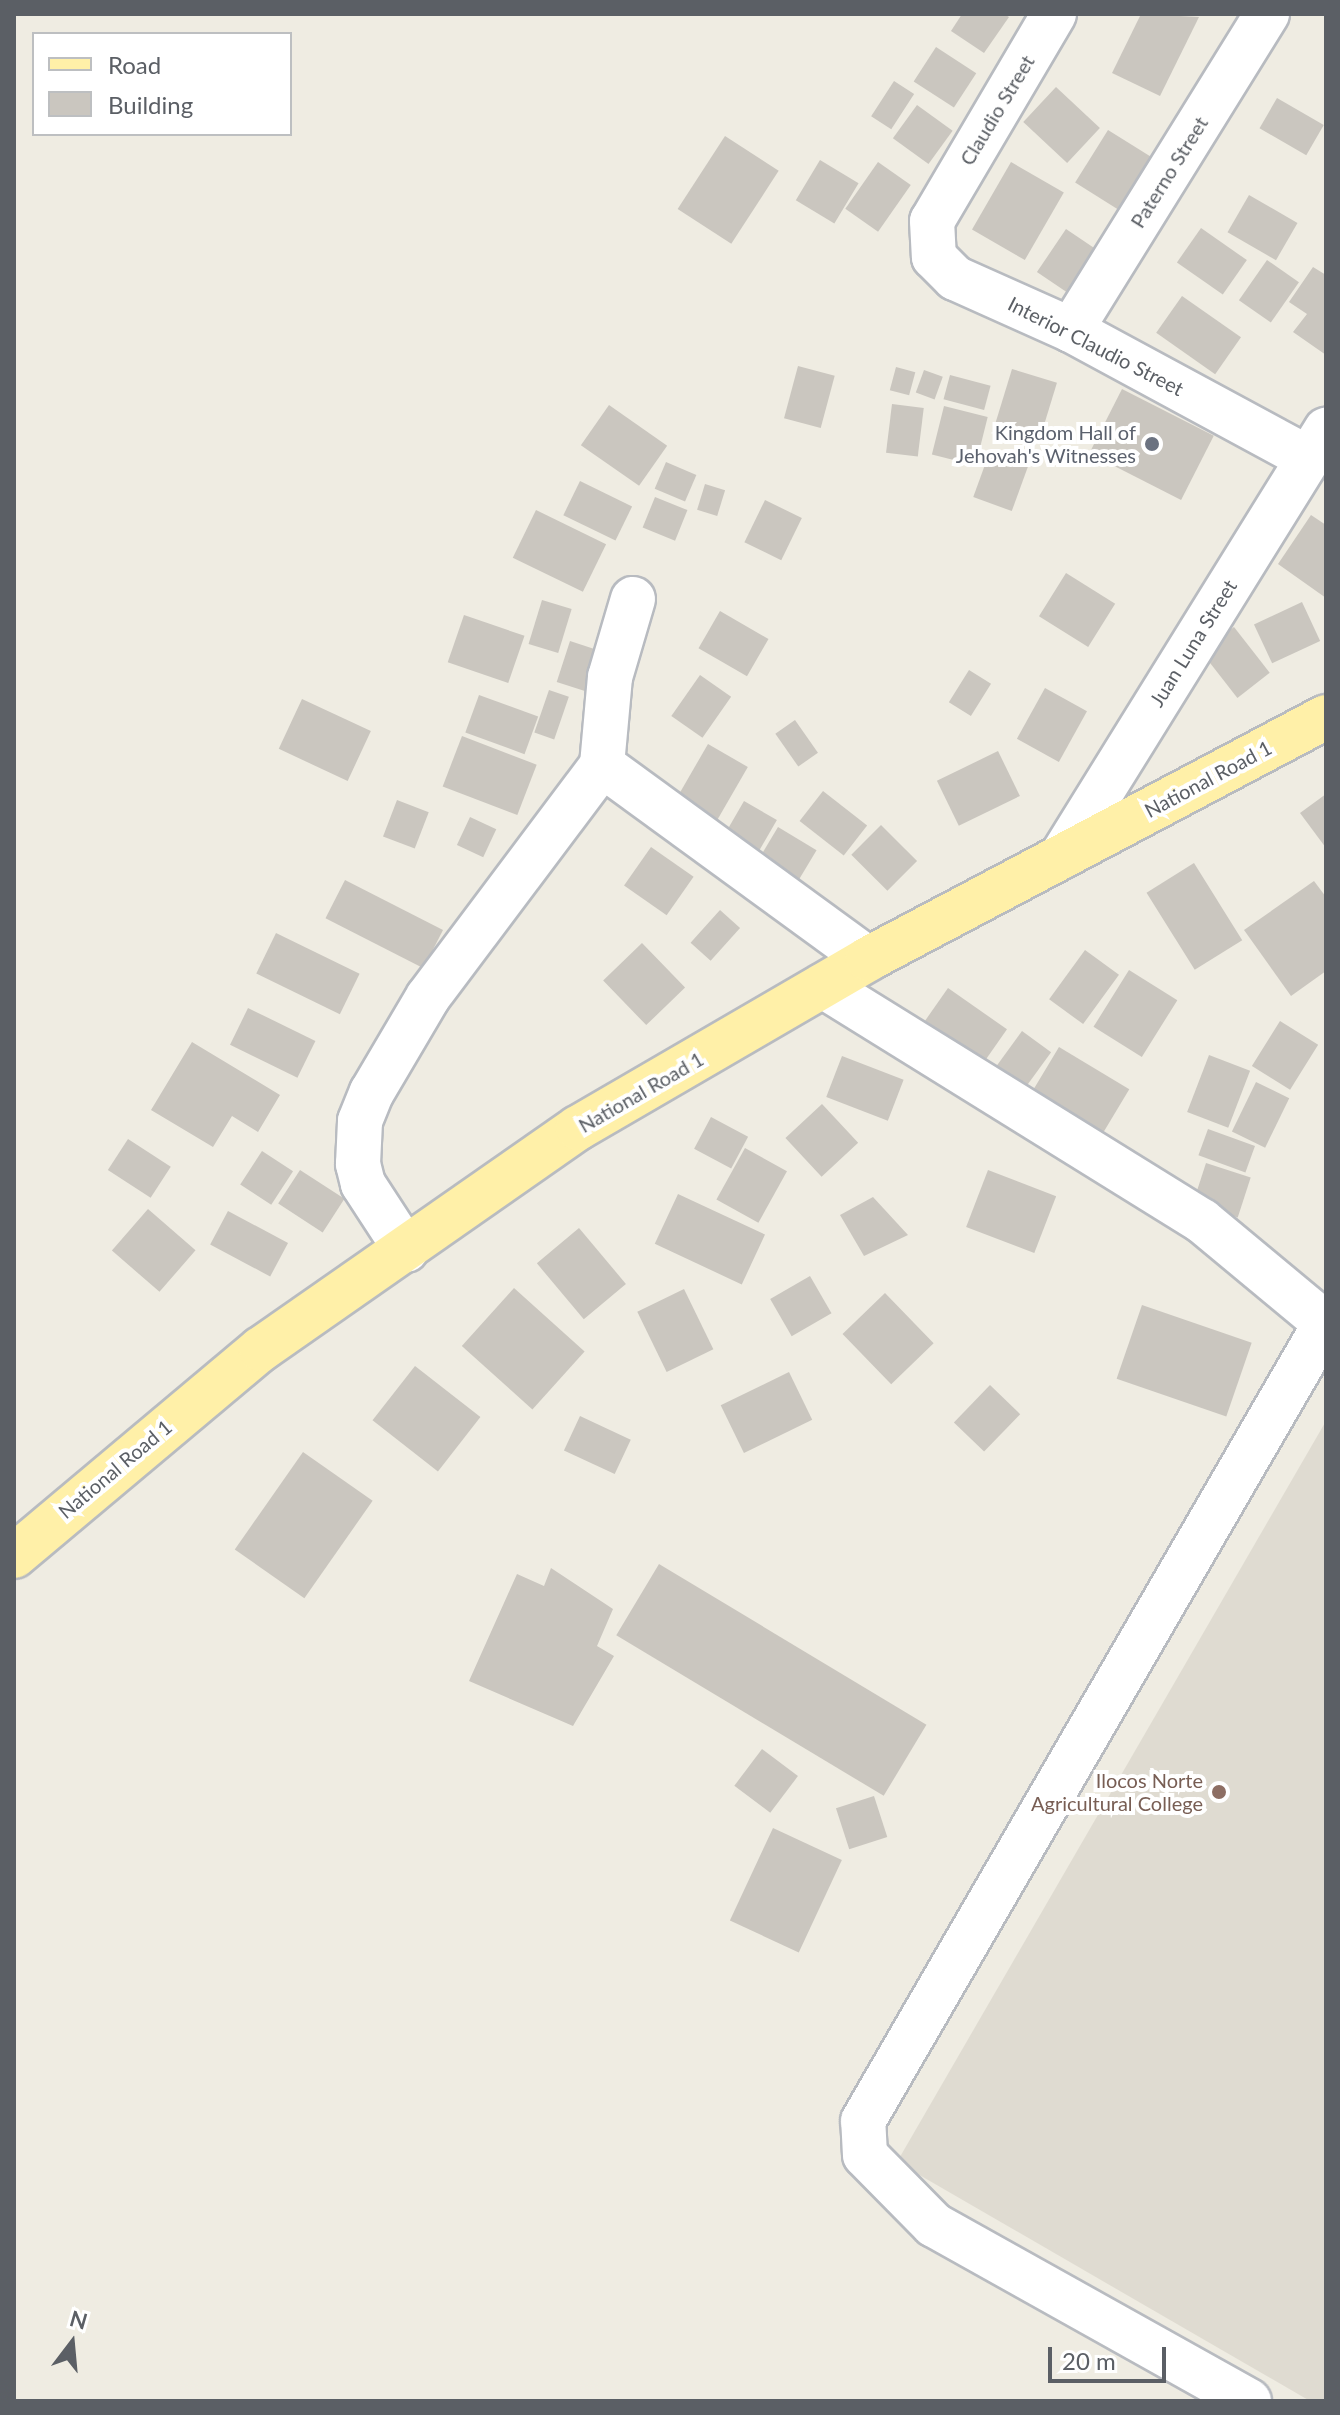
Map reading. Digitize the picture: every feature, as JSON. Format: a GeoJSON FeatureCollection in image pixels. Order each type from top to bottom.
{"type":"FeatureCollection","features":[{"type":"Feature","properties":{"kind":"main road","name":"National Road 1"},"geometry":{"type":"LineString","coordinates":[[14,1556],[261,1349],[578,1128],[868,959],[1326,717]]}},
{"type":"Feature","properties":{"kind":"street","name":"Claudio Street"},"geometry":{"type":"LineString","coordinates":[[940,205],[1054,14]]}},
{"type":"Feature","properties":{"kind":"street","name":"Paterno Street"},"geometry":{"type":"LineString","coordinates":[[1071,330],[1267,14]]}},
{"type":"Feature","properties":{"kind":"street","name":"Interior Claudio Street"},"geometry":{"type":"LineString","coordinates":[[940,205],[931,244],[941,267],[1317,444]]}},
{"type":"Feature","properties":{"kind":"street","name":"Juan Luna Street"},"geometry":{"type":"LineString","coordinates":[[1061,857],[1317,444]]}},
{"type":"Feature","properties":{"kind":"street"},"geometry":{"type":"LineString","coordinates":[[406,1250],[363,1184],[358,1164],[360,1121],[372,1092],[428,997],[602,765],[610,677],[633,599]]}},
{"type":"Feature","properties":{"kind":"street"},"geometry":{"type":"LineString","coordinates":[[602,765],[868,959]]}},
{"type":"Feature","properties":{"kind":"street"},"geometry":{"type":"LineString","coordinates":[[823,986],[1202,1221],[1326,1324],[863,2121],[865,2155],[934,2225],[1249,2401]]}},
{"type":"Feature","properties":{"kind":"shaded area","name":"Ilocos Norte Agricultural College"},"geometry":{"type":"Polygon","coordinates":[[[1326,1421],[1326,2401],[1310,2401],[897,2162],[1326,1421]]]}},
{"type":"Feature","properties":{"kind":"building"},"geometry":{"type":"Polygon","coordinates":[[[962,14],[1004,14],[1009,17],[984,53],[951,31],[962,14]]]}},
{"type":"Feature","properties":{"kind":"building"},"geometry":{"type":"Polygon","coordinates":[[[1141,14],[1199,17],[1160,96],[1112,73],[1141,14]]]}},
{"type":"Feature","properties":{"kind":"building"},"geometry":{"type":"Polygon","coordinates":[[[936,47],[976,73],[954,108],[914,81],[936,47]]]}},
{"type":"Feature","properties":{"kind":"building"},"geometry":{"type":"Polygon","coordinates":[[[894,81],[914,94],[891,129],[871,116],[894,81]]]}},
{"type":"Feature","properties":{"kind":"building"},"geometry":{"type":"Polygon","coordinates":[[[1056,87],[1100,128],[1067,163],[1023,122],[1056,87]]]}},
{"type":"Feature","properties":{"kind":"building"},"geometry":{"type":"Polygon","coordinates":[[[1277,98],[1324,125],[1306,155],[1260,128],[1277,98]]]}},
{"type":"Feature","properties":{"kind":"building"},"geometry":{"type":"Polygon","coordinates":[[[917,105],[953,131],[928,164],[893,138],[917,105]]]}},
{"type":"Feature","properties":{"kind":"building"},"geometry":{"type":"Polygon","coordinates":[[[1108,130],[1160,162],[1127,215],[1075,183],[1108,130]]]}},
{"type":"Feature","properties":{"kind":"building"},"geometry":{"type":"Polygon","coordinates":[[[725,136],[779,171],[731,244],[678,209],[725,136]]]}},
{"type":"Feature","properties":{"kind":"building"},"geometry":{"type":"Polygon","coordinates":[[[820,160],[859,183],[834,223],[796,200],[820,160]]]}},
{"type":"Feature","properties":{"kind":"building"},"geometry":{"type":"Polygon","coordinates":[[[878,162],[911,185],[878,232],[845,209],[878,162]]]}},
{"type":"Feature","properties":{"kind":"building"},"geometry":{"type":"Polygon","coordinates":[[[1011,162],[1064,192],[1025,260],[972,230],[1011,162]]]}},
{"type":"Feature","properties":{"kind":"building"},"geometry":{"type":"Polygon","coordinates":[[[1249,195],[1297,223],[1276,260],[1228,232],[1249,195]]]}},
{"type":"Feature","properties":{"kind":"building"},"geometry":{"type":"Polygon","coordinates":[[[1201,228],[1247,260],[1223,295],[1177,262],[1201,228]]]}},
{"type":"Feature","properties":{"kind":"building"},"geometry":{"type":"Polygon","coordinates":[[[1066,229],[1107,257],[1078,300],[1037,272],[1066,229]]]}},
{"type":"Feature","properties":{"kind":"building"},"geometry":{"type":"Polygon","coordinates":[[[1267,260],[1299,282],[1271,323],[1239,300],[1267,260]]]}},
{"type":"Feature","properties":{"kind":"building"},"geometry":{"type":"Polygon","coordinates":[[[1313,267],[1326,275],[1326,355],[1293,332],[1307,314],[1289,302],[1313,267]]]}},
{"type":"Feature","properties":{"kind":"building"},"geometry":{"type":"Polygon","coordinates":[[[1182,296],[1241,337],[1215,374],[1156,333],[1182,296]]]}},
{"type":"Feature","properties":{"kind":"building"},"geometry":{"type":"Polygon","coordinates":[[[798,366],[835,376],[821,428],[784,418],[798,366]]]}},
{"type":"Feature","properties":{"kind":"building"},"geometry":{"type":"Polygon","coordinates":[[[896,367],[915,372],[909,395],[890,390],[896,367]]]}},
{"type":"Feature","properties":{"kind":"building"},"geometry":{"type":"Polygon","coordinates":[[[1012,369],[1057,383],[1041,436],[996,423],[1012,369]]]}},
{"type":"Feature","properties":{"kind":"building"},"geometry":{"type":"Polygon","coordinates":[[[924,370],[943,377],[935,399],[916,393],[924,370]]]}},
{"type":"Feature","properties":{"kind":"building"},"geometry":{"type":"Polygon","coordinates":[[[950,375],[991,386],[984,410],[944,399],[950,375]]]}},
{"type":"Feature","properties":{"kind":"building","name":"Kingdom Hall of Jehovah's Witnesses"},"geometry":{"type":"Polygon","coordinates":[[[1122,389],[1214,436],[1181,500],[1089,453],[1122,389]]]}},
{"type":"Feature","properties":{"kind":"building"},"geometry":{"type":"Polygon","coordinates":[[[892,404],[924,408],[918,457],[886,453],[892,404]]]}},
{"type":"Feature","properties":{"kind":"building"},"geometry":{"type":"Polygon","coordinates":[[[609,405],[667,446],[639,486],[581,445],[609,405]]]}},
{"type":"Feature","properties":{"kind":"building"},"geometry":{"type":"Polygon","coordinates":[[[944,406],[988,417],[976,465],[932,455],[944,406]]]}},
{"type":"Feature","properties":{"kind":"building"},"geometry":{"type":"Polygon","coordinates":[[[990,451],[1029,465],[1012,511],[973,497],[990,451]]]}},
{"type":"Feature","properties":{"kind":"building"},"geometry":{"type":"Polygon","coordinates":[[[666,462],[696,475],[685,502],[655,489],[666,462]]]}},
{"type":"Feature","properties":{"kind":"building"},"geometry":{"type":"Polygon","coordinates":[[[580,481],[632,506],[615,541],[563,515],[580,481]]]}},
{"type":"Feature","properties":{"kind":"building"},"geometry":{"type":"Polygon","coordinates":[[[705,484],[725,490],[717,516],[697,510],[705,484]]]}},
{"type":"Feature","properties":{"kind":"building"},"geometry":{"type":"Polygon","coordinates":[[[655,497],[687,510],[675,541],[643,528],[655,497]]]}},
{"type":"Feature","properties":{"kind":"building"},"geometry":{"type":"Polygon","coordinates":[[[765,500],[802,518],[781,560],[744,542],[765,500]]]}},
{"type":"Feature","properties":{"kind":"building"},"geometry":{"type":"Polygon","coordinates":[[[536,510],[606,544],[583,592],[513,558],[536,510]]]}},
{"type":"Feature","properties":{"kind":"building"},"geometry":{"type":"Polygon","coordinates":[[[1311,515],[1326,525],[1326,598],[1278,564],[1311,515]]]}},
{"type":"Feature","properties":{"kind":"building"},"geometry":{"type":"Polygon","coordinates":[[[1066,573],[1115,604],[1088,647],[1039,616],[1066,573]]]}},
{"type":"Feature","properties":{"kind":"building"},"geometry":{"type":"Polygon","coordinates":[[[542,600],[572,609],[558,653],[529,644],[542,600]]]}},
{"type":"Feature","properties":{"kind":"building"},"geometry":{"type":"Polygon","coordinates":[[[1302,602],[1320,641],[1272,663],[1254,624],[1302,602]]]}},
{"type":"Feature","properties":{"kind":"building"},"geometry":{"type":"Polygon","coordinates":[[[720,611],[768,639],[747,676],[698,648],[720,611]]]}},
{"type":"Feature","properties":{"kind":"building"},"geometry":{"type":"Polygon","coordinates":[[[464,615],[525,636],[508,683],[448,662],[464,615]]]}},
{"type":"Feature","properties":{"kind":"building"},"geometry":{"type":"Polygon","coordinates":[[[1234,627],[1270,673],[1237,698],[1202,652],[1234,627]]]}},
{"type":"Feature","properties":{"kind":"building"},"geometry":{"type":"Polygon","coordinates":[[[570,641],[600,651],[587,692],[557,682],[570,641]]]}},
{"type":"Feature","properties":{"kind":"building"},"geometry":{"type":"Polygon","coordinates":[[[969,670],[991,684],[971,716],[949,702],[969,670]]]}},
{"type":"Feature","properties":{"kind":"building"},"geometry":{"type":"Polygon","coordinates":[[[700,675],[731,697],[702,738],[671,716],[700,675]]]}},
{"type":"Feature","properties":{"kind":"building"},"geometry":{"type":"Polygon","coordinates":[[[1045,688],[1087,711],[1059,762],[1017,739],[1045,688]]]}},
{"type":"Feature","properties":{"kind":"building"},"geometry":{"type":"Polygon","coordinates":[[[549,690],[569,697],[554,739],[534,733],[549,690]]]}},
{"type":"Feature","properties":{"kind":"building"},"geometry":{"type":"Polygon","coordinates":[[[479,695],[538,717],[525,754],[465,733],[479,695]]]}},
{"type":"Feature","properties":{"kind":"building"},"geometry":{"type":"Polygon","coordinates":[[[302,699],[371,731],[348,781],[279,749],[302,699]]]}},
{"type":"Feature","properties":{"kind":"building"},"geometry":{"type":"Polygon","coordinates":[[[795,720],[818,753],[798,767],[775,734],[795,720]]]}},
{"type":"Feature","properties":{"kind":"building"},"geometry":{"type":"Polygon","coordinates":[[[462,736],[537,765],[517,815],[443,786],[462,736]]]}},
{"type":"Feature","properties":{"kind":"building"},"geometry":{"type":"Polygon","coordinates":[[[708,744],[748,767],[714,825],[674,802],[708,744]]]}},
{"type":"Feature","properties":{"kind":"building"},"geometry":{"type":"Polygon","coordinates":[[[998,751],[1020,796],[959,826],[937,781],[998,751]]]}},
{"type":"Feature","properties":{"kind":"building"},"geometry":{"type":"Polygon","coordinates":[[[823,791],[867,825],[844,855],[800,821],[823,791]]]}},
{"type":"Feature","properties":{"kind":"building"},"geometry":{"type":"Polygon","coordinates":[[[1326,794],[1326,848],[1300,813],[1326,794]]]}},
{"type":"Feature","properties":{"kind":"building"},"geometry":{"type":"Polygon","coordinates":[[[397,800],[429,812],[415,849],[383,836],[397,800]]]}},
{"type":"Feature","properties":{"kind":"building"},"geometry":{"type":"Polygon","coordinates":[[[744,801],[777,820],[757,854],[724,835],[744,801]]]}},
{"type":"Feature","properties":{"kind":"building"},"geometry":{"type":"Polygon","coordinates":[[[470,817],[496,829],[483,857],[457,845],[470,817]]]}},
{"type":"Feature","properties":{"kind":"building"},"geometry":{"type":"Polygon","coordinates":[[[881,825],[917,861],[887,891],[851,855],[881,825]]]}},
{"type":"Feature","properties":{"kind":"building"},"geometry":{"type":"Polygon","coordinates":[[[778,827],[817,850],[795,886],[756,863],[778,827]]]}},
{"type":"Feature","properties":{"kind":"building"},"geometry":{"type":"Polygon","coordinates":[[[651,847],[694,877],[667,915],[624,886],[651,847]]]}},
{"type":"Feature","properties":{"kind":"building"},"geometry":{"type":"Polygon","coordinates":[[[1194,863],[1242,940],[1195,970],[1147,893],[1194,863]]]}},
{"type":"Feature","properties":{"kind":"building"},"geometry":{"type":"Polygon","coordinates":[[[345,880],[443,930],[423,968],[325,918],[345,880]]]}},
{"type":"Feature","properties":{"kind":"building"},"geometry":{"type":"Polygon","coordinates":[[[1314,881],[1326,897],[1326,971],[1291,996],[1244,930],[1314,881]]]}},
{"type":"Feature","properties":{"kind":"building"},"geometry":{"type":"Polygon","coordinates":[[[720,910],[740,928],[711,961],[691,943],[720,910]]]}},
{"type":"Feature","properties":{"kind":"building"},"geometry":{"type":"Polygon","coordinates":[[[276,933],[360,974],[340,1014],[256,973],[276,933]]]}},
{"type":"Feature","properties":{"kind":"building"},"geometry":{"type":"Polygon","coordinates":[[[642,943],[685,988],[646,1025],[603,981],[642,943]]]}},
{"type":"Feature","properties":{"kind":"building"},"geometry":{"type":"Polygon","coordinates":[[[1085,950],[1119,975],[1083,1024],[1049,999],[1085,950]]]}},
{"type":"Feature","properties":{"kind":"building"},"geometry":{"type":"Polygon","coordinates":[[[1129,970],[1177,1000],[1142,1057],[1093,1027],[1129,970]]]}},
{"type":"Feature","properties":{"kind":"building"},"geometry":{"type":"Polygon","coordinates":[[[948,988],[1007,1029],[974,1076],[915,1035],[948,988]]]}},
{"type":"Feature","properties":{"kind":"building"},"geometry":{"type":"Polygon","coordinates":[[[248,1008],[315,1041],[297,1078],[230,1045],[248,1008]]]}},
{"type":"Feature","properties":{"kind":"building"},"geometry":{"type":"Polygon","coordinates":[[[1280,1021],[1318,1045],[1290,1090],[1252,1066],[1280,1021]]]}},
{"type":"Feature","properties":{"kind":"building"},"geometry":{"type":"Polygon","coordinates":[[[1022,1031],[1051,1052],[1015,1102],[986,1080],[1022,1031]]]}},
{"type":"Feature","properties":{"kind":"building"},"geometry":{"type":"Polygon","coordinates":[[[192,1042],[280,1095],[258,1132],[232,1116],[213,1147],[151,1110],[192,1042]]]}},
{"type":"Feature","properties":{"kind":"building"},"geometry":{"type":"Polygon","coordinates":[[[1059,1047],[1129,1089],[1094,1148],[1024,1105],[1059,1047]]]}},
{"type":"Feature","properties":{"kind":"building"},"geometry":{"type":"Polygon","coordinates":[[[1209,1055],[1250,1071],[1228,1128],[1187,1112],[1209,1055]]]}},
{"type":"Feature","properties":{"kind":"building"},"geometry":{"type":"Polygon","coordinates":[[[842,1056],[904,1080],[888,1121],[826,1097],[842,1056]]]}},
{"type":"Feature","properties":{"kind":"building"},"geometry":{"type":"Polygon","coordinates":[[[1256,1082],[1289,1098],[1265,1148],[1232,1131],[1256,1082]]]}},
{"type":"Feature","properties":{"kind":"building"},"geometry":{"type":"Polygon","coordinates":[[[822,1104],[858,1143],[822,1177],[785,1138],[822,1104]]]}},
{"type":"Feature","properties":{"kind":"building"},"geometry":{"type":"Polygon","coordinates":[[[711,1117],[748,1137],[731,1169],[694,1149],[711,1117]]]}},
{"type":"Feature","properties":{"kind":"building"},"geometry":{"type":"Polygon","coordinates":[[[1208,1129],[1255,1146],[1245,1172],[1198,1155],[1208,1129]]]}},
{"type":"Feature","properties":{"kind":"building"},"geometry":{"type":"Polygon","coordinates":[[[128,1139],[171,1167],[151,1198],[108,1170],[128,1139]]]}},
{"type":"Feature","properties":{"kind":"building"},"geometry":{"type":"Polygon","coordinates":[[[745,1148],[787,1171],[758,1223],[716,1200],[745,1148]]]}},
{"type":"Feature","properties":{"kind":"building"},"geometry":{"type":"Polygon","coordinates":[[[262,1151],[293,1171],[271,1205],[240,1185],[262,1151]]]}},
{"type":"Feature","properties":{"kind":"building"},"geometry":{"type":"Polygon","coordinates":[[[1206,1163],[1251,1178],[1238,1217],[1193,1203],[1206,1163]]]}},
{"type":"Feature","properties":{"kind":"building"},"geometry":{"type":"Polygon","coordinates":[[[300,1170],[344,1199],[323,1232],[278,1204],[300,1170]]]}},
{"type":"Feature","properties":{"kind":"building"},"geometry":{"type":"Polygon","coordinates":[[[988,1170],[1056,1196],[1034,1253],[966,1227],[988,1170]]]}},
{"type":"Feature","properties":{"kind":"building"},"geometry":{"type":"Polygon","coordinates":[[[678,1194],[765,1235],[742,1284],[655,1244],[678,1194]]]}},
{"type":"Feature","properties":{"kind":"building"},"geometry":{"type":"Polygon","coordinates":[[[873,1197],[908,1235],[864,1256],[840,1215],[873,1197]]]}},
{"type":"Feature","properties":{"kind":"building"},"geometry":{"type":"Polygon","coordinates":[[[148,1209],[196,1250],[159,1292],[112,1251],[148,1209]]]}},
{"type":"Feature","properties":{"kind":"building"},"geometry":{"type":"Polygon","coordinates":[[[228,1211],[288,1243],[270,1276],[210,1245],[228,1211]]]}},
{"type":"Feature","properties":{"kind":"building"},"geometry":{"type":"Polygon","coordinates":[[[579,1228],[626,1284],[584,1319],[537,1263],[579,1228]]]}},
{"type":"Feature","properties":{"kind":"building"},"geometry":{"type":"Polygon","coordinates":[[[810,1276],[832,1313],[792,1336],[770,1299],[810,1276]]]}},
{"type":"Feature","properties":{"kind":"building"},"geometry":{"type":"Polygon","coordinates":[[[514,1288],[585,1352],[532,1410],[462,1346],[514,1288]]]}},
{"type":"Feature","properties":{"kind":"building"},"geometry":{"type":"Polygon","coordinates":[[[684,1289],[713,1349],[667,1372],[637,1312],[684,1289]]]}},
{"type":"Feature","properties":{"kind":"building"},"geometry":{"type":"Polygon","coordinates":[[[885,1293],[934,1343],[891,1384],[843,1334],[885,1293]]]}},
{"type":"Feature","properties":{"kind":"building"},"geometry":{"type":"Polygon","coordinates":[[[1142,1305],[1252,1343],[1226,1417],[1117,1379],[1142,1305]]]}},
{"type":"Feature","properties":{"kind":"building"},"geometry":{"type":"Polygon","coordinates":[[[415,1366],[480,1417],[438,1471],[373,1420],[415,1366]]]}},
{"type":"Feature","properties":{"kind":"building"},"geometry":{"type":"Polygon","coordinates":[[[789,1372],[812,1420],[744,1453],[721,1405],[789,1372]]]}},
{"type":"Feature","properties":{"kind":"building"},"geometry":{"type":"Polygon","coordinates":[[[990,1385],[1020,1414],[984,1452],[954,1422],[990,1385]]]}},
{"type":"Feature","properties":{"kind":"building"},"geometry":{"type":"Polygon","coordinates":[[[580,1416],[631,1440],[615,1474],[564,1450],[580,1416]]]}},
{"type":"Feature","properties":{"kind":"building"},"geometry":{"type":"Polygon","coordinates":[[[303,1452],[373,1501],[304,1598],[235,1549],[303,1452]]]}},
{"type":"Feature","properties":{"kind":"building"},"geometry":{"type":"Polygon","coordinates":[[[659,1564],[926,1725],[884,1796],[616,1635],[659,1564]]]}},
{"type":"Feature","properties":{"kind":"building"},"geometry":{"type":"Polygon","coordinates":[[[551,1568],[613,1609],[597,1646],[614,1656],[573,1726],[469,1681],[517,1574],[544,1586],[551,1568]]]}},
{"type":"Feature","properties":{"kind":"building"},"geometry":{"type":"Polygon","coordinates":[[[762,1749],[798,1776],[770,1813],[734,1786],[762,1749]]]}},
{"type":"Feature","properties":{"kind":"building"},"geometry":{"type":"Polygon","coordinates":[[[874,1796],[887,1837],[849,1849],[836,1808],[874,1796]]]}},
{"type":"Feature","properties":{"kind":"building"},"geometry":{"type":"Polygon","coordinates":[[[773,1828],[842,1860],[799,1953],[730,1920],[773,1828]]]}},
{"type":"Feature","properties":{"kind":"place","name":"Kingdom Hall of Jehovah's Witnesses"},"geometry":{"type":"Point","coordinates":[1152,444]}},
{"type":"Feature","properties":{"kind":"place","name":"Ilocos Norte Agricultural College"},"geometry":{"type":"Point","coordinates":[1219,1792]}}]}
